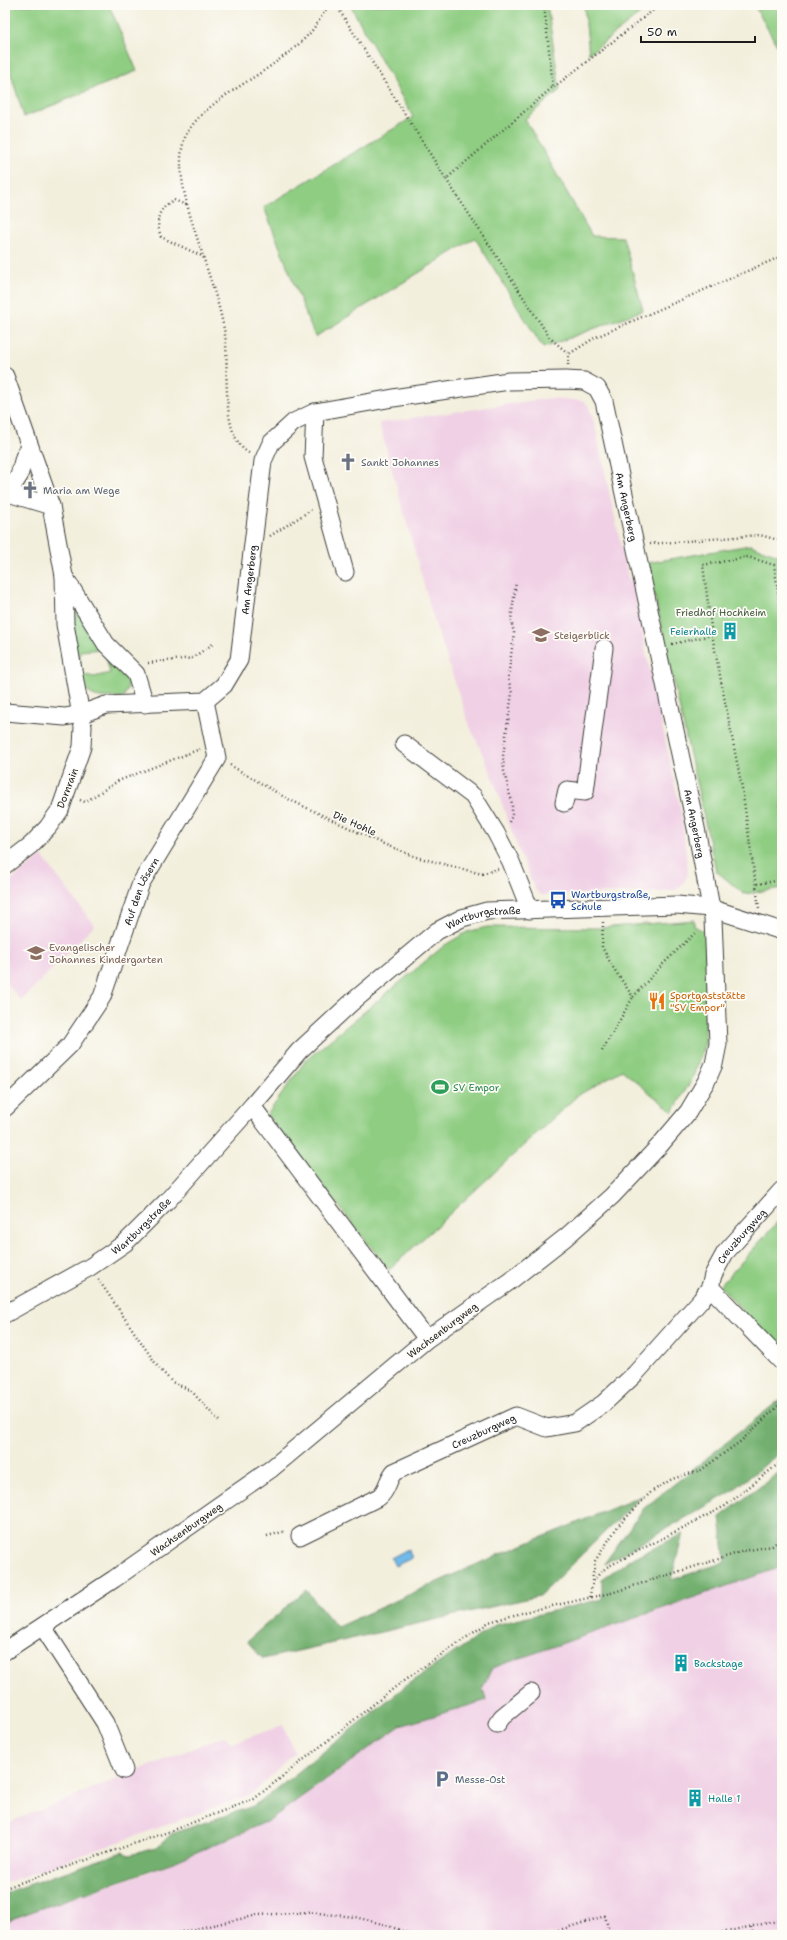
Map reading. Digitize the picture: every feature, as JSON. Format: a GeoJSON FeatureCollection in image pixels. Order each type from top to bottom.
{"type":"FeatureCollection","features":[{"type":"Feature","properties":{"kind":"street"},"geometry":{"type":"LineString","coordinates":[[5,376],[51,506],[64,576],[65,624],[82,714]]}},
{"type":"Feature","properties":{"kind":"street","name":"Am Angerberg"},"geometry":{"type":"LineString","coordinates":[[205,701],[224,685],[239,660],[263,461],[271,443],[281,432],[294,422],[315,412],[393,398],[509,382],[566,380],[584,381],[597,388],[604,401],[634,546],[696,828],[712,913]]}},
{"type":"Feature","properties":{"kind":"street"},"geometry":{"type":"LineString","coordinates":[[315,412],[313,457],[345,572]]}},
{"type":"Feature","properties":{"kind":"street"},"geometry":{"type":"LineString","coordinates":[[30,448],[24,457],[19,476],[6,492],[51,506]]}},
{"type":"Feature","properties":{"kind":"street"},"geometry":{"type":"LineString","coordinates":[[64,576],[106,644],[136,674],[145,704]]}},
{"type":"Feature","properties":{"kind":"street"},"geometry":{"type":"LineString","coordinates":[[564,803],[567,790],[585,792],[604,648]]}},
{"type":"Feature","properties":{"kind":"street"},"geometry":{"type":"LineString","coordinates":[[5,712],[65,717],[82,714],[106,705],[205,701],[216,751]]}},
{"type":"Feature","properties":{"kind":"street","name":"Dornrain"},"geometry":{"type":"LineString","coordinates":[[5,865],[31,846],[48,827],[60,810],[82,747],[82,714]]}},
{"type":"Feature","properties":{"kind":"street"},"geometry":{"type":"LineString","coordinates":[[404,744],[473,796],[496,833],[511,862],[530,910]]}},
{"type":"Feature","properties":{"kind":"street","name":"Auf den Lösern"},"geometry":{"type":"LineString","coordinates":[[5,1108],[70,1045],[102,997],[141,884],[216,751]]}},
{"type":"Feature","properties":{"kind":"street","name":"Wartburgstraße"},"geometry":{"type":"LineString","coordinates":[[5,1314],[90,1267],[125,1243],[168,1200],[299,1051],[351,1004],[437,931],[462,918],[487,911],[677,905],[751,920],[782,931]]}},
{"type":"Feature","properties":{"kind":"street","name":"Wachsenburgweg"},"geometry":{"type":"LineString","coordinates":[[5,1651],[271,1469],[427,1339],[510,1280],[566,1237],[612,1196],[688,1112],[710,1074],[714,1064],[718,1044],[712,913]]}},
{"type":"Feature","properties":{"kind":"street"},"geometry":{"type":"LineString","coordinates":[[252,1106],[427,1339]]}},
{"type":"Feature","properties":{"kind":"street","name":"Creuzburgweg"},"geometry":{"type":"LineString","coordinates":[[300,1536],[379,1497],[386,1492],[390,1478],[394,1472],[516,1416],[547,1428],[575,1423],[604,1403],[635,1374],[701,1300],[710,1287],[713,1276],[725,1253],[782,1190]]}},
{"type":"Feature","properties":{"kind":"street"},"geometry":{"type":"LineString","coordinates":[[710,1287],[782,1362]]}},
{"type":"Feature","properties":{"kind":"street"},"geometry":{"type":"LineString","coordinates":[[43,1626],[106,1723],[124,1770]]}},
{"type":"Feature","properties":{"kind":"street"},"geometry":{"type":"LineString","coordinates":[[497,1724],[502,1717],[531,1693]]}},
{"type":"Feature","properties":{"kind":"path"},"geometry":{"type":"LineString","coordinates":[[263,461],[246,451],[237,439],[230,422],[227,401],[225,336],[204,257],[186,205],[181,158],[187,134],[201,115],[230,93],[276,62],[309,35],[329,5]]}},
{"type":"Feature","properties":{"kind":"path"},"geometry":{"type":"LineString","coordinates":[[336,5],[446,179],[550,338],[569,354]]}},
{"type":"Feature","properties":{"kind":"path"},"geometry":{"type":"LineString","coordinates":[[544,5],[553,87]]}},
{"type":"Feature","properties":{"kind":"path"},"geometry":{"type":"LineString","coordinates":[[446,179],[553,87],[660,5]]}},
{"type":"Feature","properties":{"kind":"path"},"geometry":{"type":"LineString","coordinates":[[186,205],[174,200],[164,205],[159,213],[157,226],[161,237],[204,257]]}},
{"type":"Feature","properties":{"kind":"path"},"geometry":{"type":"LineString","coordinates":[[569,354],[596,337],[782,256]]}},
{"type":"Feature","properties":{"kind":"path"},"geometry":{"type":"LineString","coordinates":[[566,380],[569,354]]}},
{"type":"Feature","properties":{"kind":"path"},"geometry":{"type":"LineString","coordinates":[[252,547],[326,501]]}},
{"type":"Feature","properties":{"kind":"path"},"geometry":{"type":"LineString","coordinates":[[634,546],[760,535],[782,541]]}},
{"type":"Feature","properties":{"kind":"path"},"geometry":{"type":"LineString","coordinates":[[751,920],[760,906],[742,788],[712,635],[703,565],[748,557],[774,565],[782,617]]}},
{"type":"Feature","properties":{"kind":"path"},"geometry":{"type":"LineString","coordinates":[[496,833],[508,824],[512,816],[512,804],[504,771],[503,756],[512,693],[508,678],[514,633],[511,620],[516,582]]}},
{"type":"Feature","properties":{"kind":"path"},"geometry":{"type":"LineString","coordinates":[[656,648],[712,635]]}},
{"type":"Feature","properties":{"kind":"path"},"geometry":{"type":"LineString","coordinates":[[145,663],[192,658],[213,644]]}},
{"type":"Feature","properties":{"kind":"path"},"geometry":{"type":"LineString","coordinates":[[66,795],[85,802],[132,774],[216,751]]}},
{"type":"Feature","properties":{"kind":"path","name":"Die Hohle"},"geometry":{"type":"LineString","coordinates":[[216,751],[286,798],[381,843],[416,857],[482,874],[497,869]]}},
{"type":"Feature","properties":{"kind":"path"},"geometry":{"type":"LineString","coordinates":[[757,884],[782,880]]}},
{"type":"Feature","properties":{"kind":"path"},"geometry":{"type":"LineString","coordinates":[[602,1051],[634,996],[712,913]]}},
{"type":"Feature","properties":{"kind":"path"},"geometry":{"type":"LineString","coordinates":[[603,928],[602,947],[612,966],[634,996]]}},
{"type":"Feature","properties":{"kind":"path"},"geometry":{"type":"LineString","coordinates":[[90,1267],[158,1367],[172,1382],[194,1394],[219,1421]]}},
{"type":"Feature","properties":{"kind":"path"},"geometry":{"type":"LineString","coordinates":[[590,1597],[595,1561],[618,1526],[651,1492],[672,1479],[701,1470],[741,1441],[782,1402]]}},
{"type":"Feature","properties":{"kind":"path"},"geometry":{"type":"LineString","coordinates":[[592,1582],[595,1577],[607,1567],[725,1506],[782,1461]]}},
{"type":"Feature","properties":{"kind":"path"},"geometry":{"type":"LineString","coordinates":[[5,1888],[165,1833],[254,1799],[403,1681],[490,1622],[525,1612],[611,1593],[744,1551],[772,1546],[782,1538]]}},
{"type":"Feature","properties":{"kind":"path"},"geometry":{"type":"LineString","coordinates":[[114,1935],[177,1933],[258,1915],[308,1912],[361,1918],[413,1935]]}},
{"type":"Feature","properties":{"kind":"path"},"geometry":{"type":"LineString","coordinates":[[543,1935],[605,1916],[610,1935]]}},
{"type":"Feature","properties":{"kind":"path"},"geometry":{"type":"LineString","coordinates":[[710,1935],[782,1920]]}},
{"type":"Feature","properties":{"kind":"path"},"geometry":{"type":"LineString","coordinates":[[752,1926],[753,1935]]}},
{"type":"Feature","properties":{"kind":"shaded area","name":"Steigerblick"},"geometry":{"type":"Polygon","coordinates":[[[551,398],[584,401],[589,407],[595,426],[628,578],[633,582],[646,653],[681,812],[688,872],[684,883],[676,890],[662,892],[541,895],[535,889],[517,846],[491,773],[469,724],[433,617],[379,423],[551,398]]]}},
{"type":"Feature","properties":{"kind":"shaded area","name":"Evangelischer Johannes Kindergarten"},"geometry":{"type":"Polygon","coordinates":[[[42,856],[94,925],[21,1001],[5,981],[5,885],[42,856]]]}},
{"type":"Feature","properties":{"kind":"shaded area"},"geometry":{"type":"Polygon","coordinates":[[[782,1566],[782,1935],[5,1935],[5,1924],[14,1918],[149,1872],[268,1821],[400,1726],[487,1700],[482,1689],[492,1668],[782,1566]]]}},
{"type":"Feature","properties":{"kind":"shaded area"},"geometry":{"type":"Polygon","coordinates":[[[283,1725],[295,1753],[252,1794],[5,1883],[5,1824],[224,1736],[233,1743],[283,1725]]]}},
{"type":"Feature","properties":{"kind":"green space"},"geometry":{"type":"Polygon","coordinates":[[[5,5],[109,5],[137,71],[24,117],[5,55],[5,5]]]}},
{"type":"Feature","properties":{"kind":"green space"},"geometry":{"type":"Polygon","coordinates":[[[350,5],[547,5],[560,90],[525,119],[592,236],[623,237],[643,310],[543,348],[475,238],[315,337],[264,207],[413,117],[350,5]]]}},
{"type":"Feature","properties":{"kind":"green space"},"geometry":{"type":"Polygon","coordinates":[[[584,5],[651,5],[589,54],[584,5]]]}},
{"type":"Feature","properties":{"kind":"green space"},"geometry":{"type":"Polygon","coordinates":[[[754,5],[782,5],[782,54],[754,5]]]}},
{"type":"Feature","properties":{"kind":"green space","name":"Friedhof Hochheim"},"geometry":{"type":"Polygon","coordinates":[[[750,545],[781,556],[782,560],[782,888],[744,894],[716,871],[647,563],[750,545]]]}},
{"type":"Feature","properties":{"kind":"green space"},"geometry":{"type":"Polygon","coordinates":[[[70,596],[114,661],[112,664],[127,676],[128,687],[124,697],[95,696],[90,694],[86,689],[81,674],[94,677],[110,673],[106,657],[101,649],[80,651],[80,665],[77,665],[70,596]]]}},
{"type":"Feature","properties":{"kind":"green space","name":"SV Empor"},"geometry":{"type":"Polygon","coordinates":[[[694,920],[694,926],[707,933],[705,1043],[693,1077],[673,1112],[622,1070],[577,1096],[389,1270],[267,1115],[306,1060],[445,945],[467,932],[487,927],[599,928],[694,920]]]}},
{"type":"Feature","properties":{"kind":"green space"},"geometry":{"type":"Polygon","coordinates":[[[782,1217],[782,1354],[720,1286],[782,1217]]]}},
{"type":"Feature","properties":{"kind":"green space"},"geometry":{"type":"Polygon","coordinates":[[[782,1398],[782,1451],[731,1492],[604,1564],[643,1509],[782,1398]]]}},
{"type":"Feature","properties":{"kind":"green space"},"geometry":{"type":"Polygon","coordinates":[[[782,1470],[781,1567],[492,1668],[482,1689],[487,1700],[400,1726],[268,1821],[176,1861],[14,1918],[5,1924],[5,1893],[122,1852],[129,1855],[157,1848],[171,1834],[253,1806],[268,1796],[408,1684],[495,1625],[602,1599],[602,1579],[631,1559],[683,1534],[671,1580],[725,1562],[720,1517],[782,1470]]]}},
{"type":"Feature","properties":{"kind":"green space"},"geometry":{"type":"Polygon","coordinates":[[[642,1496],[539,1596],[263,1659],[247,1641],[306,1590],[337,1627],[484,1561],[642,1496]]]}},
{"type":"Feature","properties":{"kind":"water"},"geometry":{"type":"Polygon","coordinates":[[[408,1549],[412,1558],[395,1566],[391,1558],[408,1549]]]}},
{"type":"Feature","properties":{"kind":"place","name":"Sankt Johannes"},"geometry":{"type":"Point","coordinates":[348,462]}},
{"type":"Feature","properties":{"kind":"place","name":"Maria am Wege"},"geometry":{"type":"Point","coordinates":[30,490]}},
{"type":"Feature","properties":{"kind":"place","name":"Feierhalle"},"geometry":{"type":"Point","coordinates":[730,631]}},
{"type":"Feature","properties":{"kind":"place","name":"Steigerblick"},"geometry":{"type":"Point","coordinates":[541,635]}},
{"type":"Feature","properties":{"kind":"place","name":"Wartburgstraße, Schule"},"geometry":{"type":"Point","coordinates":[558,900]}},
{"type":"Feature","properties":{"kind":"place","name":"Evangelischer Johannes Kindergarten"},"geometry":{"type":"Point","coordinates":[36,953]}},
{"type":"Feature","properties":{"kind":"place","name":"Sportgaststätte \"SV Empor\""},"geometry":{"type":"Point","coordinates":[657,1001]}},
{"type":"Feature","properties":{"kind":"place","name":"SV Empor"},"geometry":{"type":"Point","coordinates":[440,1087]}},
{"type":"Feature","properties":{"kind":"place","name":"Backstage"},"geometry":{"type":"Point","coordinates":[681,1663]}},
{"type":"Feature","properties":{"kind":"place","name":"Messe-Ost"},"geometry":{"type":"Point","coordinates":[442,1779]}},
{"type":"Feature","properties":{"kind":"place","name":"Halle 1"},"geometry":{"type":"Point","coordinates":[695,1798]}}]}
